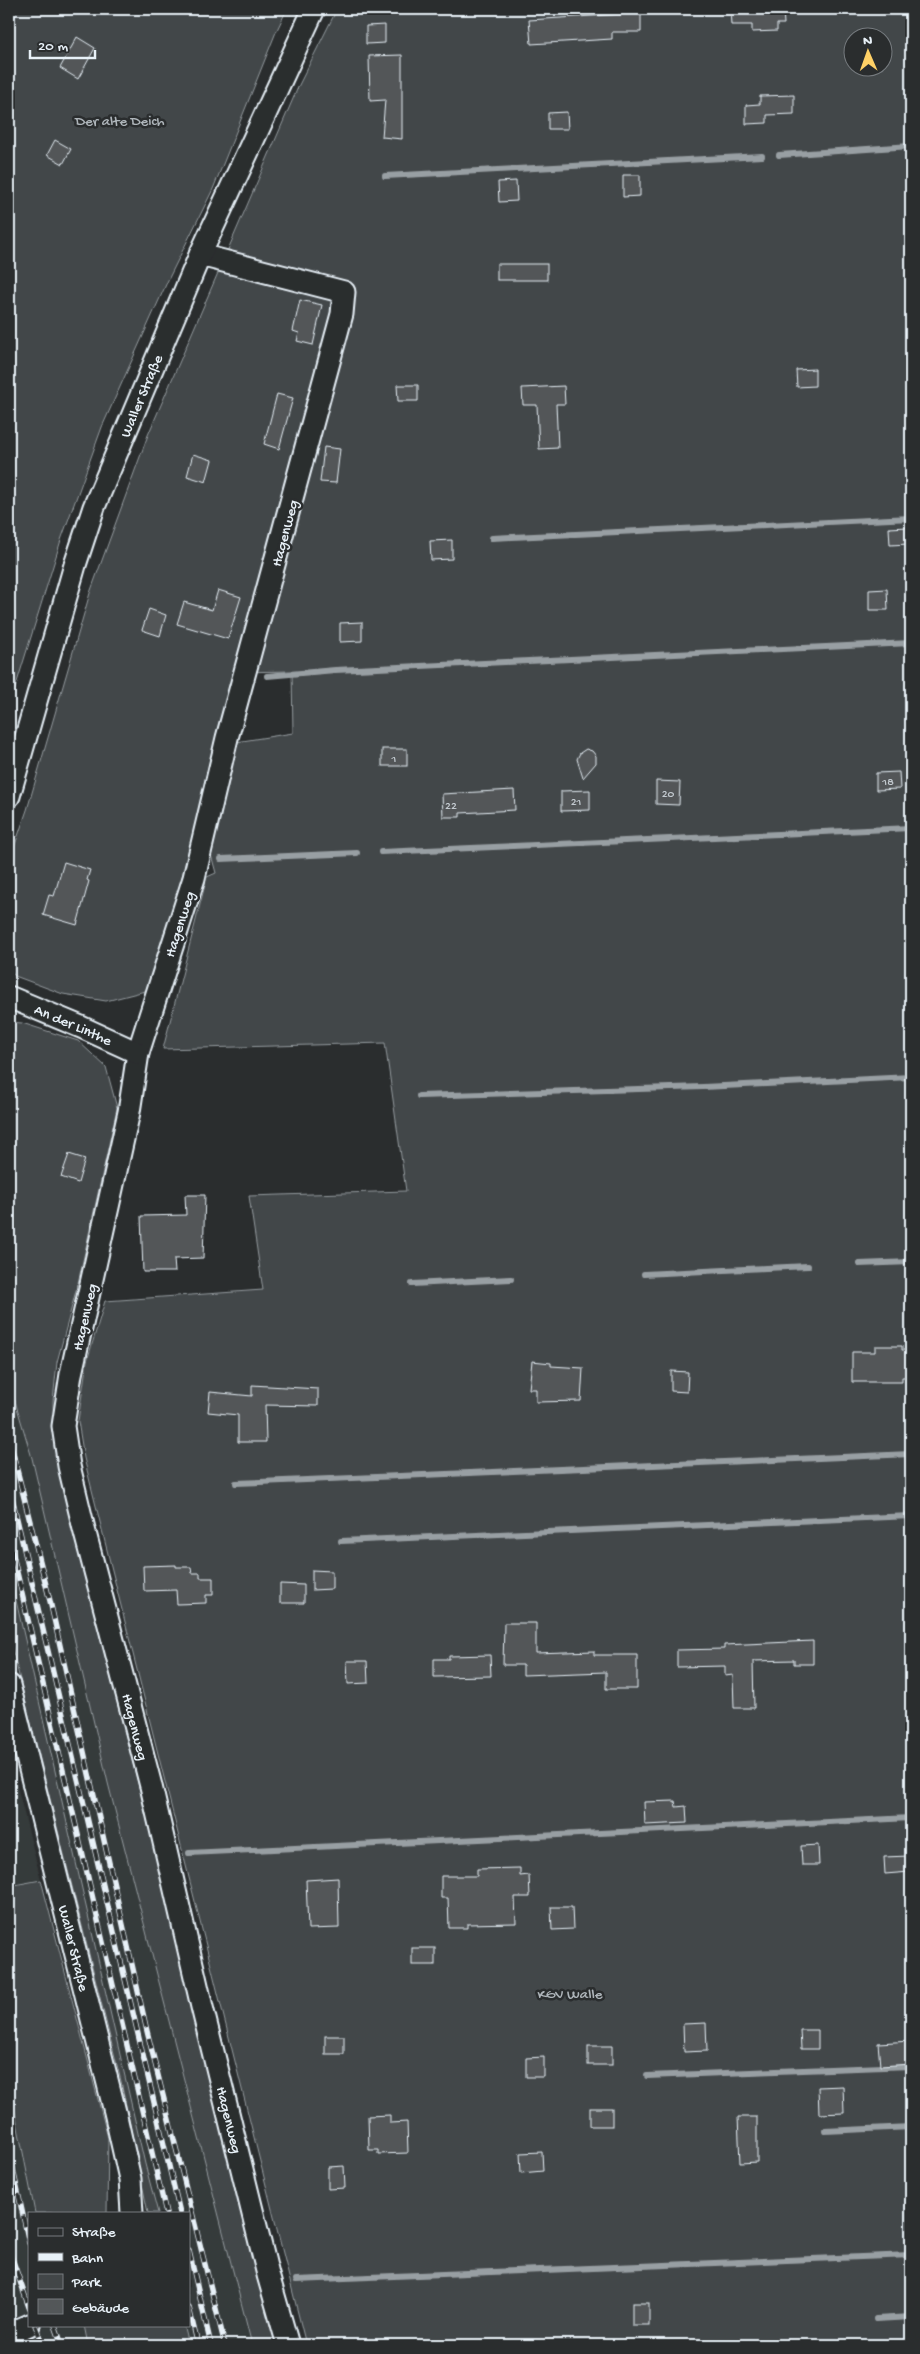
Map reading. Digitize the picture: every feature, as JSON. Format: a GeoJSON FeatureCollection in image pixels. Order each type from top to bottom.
{"type":"FeatureCollection","features":[{"type":"Feature","properties":{"kind":"street","name":"Waller Straße"},"geometry":{"type":"LineString","coordinates":[[9,794],[75,565],[94,507],[200,255],[314,9]]}},
{"type":"Feature","properties":{"kind":"street","name":"Hagenweg"},"geometry":{"type":"LineString","coordinates":[[200,255],[344,292],[342,314],[227,738],[194,878],[138,1053],[129,1112],[71,1374],[63,1426],[69,1466],[84,1529],[148,1776],[202,2007],[268,2275],[288,2345]]}},
{"type":"Feature","properties":{"kind":"street","name":"An der Linthe"},"geometry":{"type":"LineString","coordinates":[[9,997],[138,1053]]}},
{"type":"Feature","properties":{"kind":"street","name":"Waller Straße"},"geometry":{"type":"LineString","coordinates":[[9,1685],[115,2112],[130,2179],[132,2212]]}},
{"type":"Feature","properties":{"kind":"street"},"geometry":{"type":"LineString","coordinates":[[9,2334],[28,2325]]}},
{"type":"Feature","properties":{"kind":"shaded area"},"geometry":{"type":"Polygon","coordinates":[[[9,1381],[32,1458],[108,1783],[252,2345],[189,2345],[184,2326],[190,2326],[190,2212],[158,2212],[145,2164],[9,1570],[9,1381]]]}},
{"type":"Feature","properties":{"kind":"shaded area"},"geometry":{"type":"Polygon","coordinates":[[[9,1754],[41,1880],[9,1886],[9,1754]]]}},
{"type":"Feature","properties":{"kind":"shaded area"},"geometry":{"type":"Polygon","coordinates":[[[9,2082],[35,2212],[28,2212],[28,2326],[84,2326],[88,2345],[9,2345],[9,2082]]]}},
{"type":"Feature","properties":{"kind":"green space","name":"Der alte Deich"},"geometry":{"type":"Polygon","coordinates":[[[9,9],[287,9],[213,189],[168,280],[102,427],[61,540],[9,708],[9,9]]]}},
{"type":"Feature","properties":{"kind":"green space","name":"KGV Walle"},"geometry":{"type":"Polygon","coordinates":[[[337,9],[911,9],[911,2345],[306,2345],[84,1458],[78,1421],[87,1361],[105,1301],[263,1290],[249,1196],[406,1191],[385,1043],[163,1049],[207,877],[216,873],[210,851],[236,742],[293,733],[292,671],[237,672],[159,962],[149,990],[106,1001],[63,994],[15,976],[9,968],[9,862],[27,810],[90,593],[148,435],[299,85],[337,9]]]}},
{"type":"Feature","properties":{"kind":"green space"},"geometry":{"type":"Polygon","coordinates":[[[9,1022],[22,1023],[78,1041],[106,1067],[117,1108],[78,1283],[57,1362],[53,1401],[54,1446],[72,1528],[137,1779],[278,2345],[252,2345],[108,1783],[32,1458],[9,1381],[9,1022]]]}},
{"type":"Feature","properties":{"kind":"green space"},"geometry":{"type":"Polygon","coordinates":[[[9,1570],[145,2164],[158,2212],[148,2212],[121,2081],[9,1636],[9,1570]]]}},
{"type":"Feature","properties":{"kind":"green space"},"geometry":{"type":"Polygon","coordinates":[[[41,1880],[108,2138],[107,2212],[35,2212],[9,2082],[9,1886],[41,1880]]]}},
{"type":"Feature","properties":{"kind":"green space"},"geometry":{"type":"Polygon","coordinates":[[[84,2326],[184,2326],[189,2345],[88,2345],[84,2326]]]}},
{"type":"Feature","properties":{"kind":"building"},"geometry":{"type":"Polygon","coordinates":[[[641,9],[641,32],[612,32],[612,39],[531,44],[529,20],[624,14],[624,10],[641,9]]]}},
{"type":"Feature","properties":{"kind":"building"},"geometry":{"type":"Polygon","coordinates":[[[730,9],[783,9],[784,24],[777,24],[777,31],[752,32],[752,25],[731,25],[730,9]]]}},
{"type":"Feature","properties":{"kind":"building"},"geometry":{"type":"Polygon","coordinates":[[[385,25],[385,43],[366,44],[366,26],[385,25]]]}},
{"type":"Feature","properties":{"kind":"building"},"geometry":{"type":"Polygon","coordinates":[[[77,37],[95,48],[78,79],[60,68],[77,37]]]}},
{"type":"Feature","properties":{"kind":"building"},"geometry":{"type":"Polygon","coordinates":[[[402,55],[402,139],[382,137],[385,100],[370,101],[369,56],[402,55]]]}},
{"type":"Feature","properties":{"kind":"building"},"geometry":{"type":"Polygon","coordinates":[[[794,95],[794,114],[767,115],[767,123],[746,124],[746,105],[760,104],[760,96],[794,95]]]}},
{"type":"Feature","properties":{"kind":"building"},"geometry":{"type":"Polygon","coordinates":[[[567,112],[568,129],[548,129],[548,113],[567,112]]]}},
{"type":"Feature","properties":{"kind":"building"},"geometry":{"type":"Polygon","coordinates":[[[55,140],[71,149],[63,164],[47,155],[55,140]]]}},
{"type":"Feature","properties":{"kind":"building"},"geometry":{"type":"Polygon","coordinates":[[[623,175],[640,175],[640,196],[623,197],[623,175]]]}},
{"type":"Feature","properties":{"kind":"building"},"geometry":{"type":"Polygon","coordinates":[[[516,181],[517,201],[499,202],[498,182],[516,181]]]}},
{"type":"Feature","properties":{"kind":"building"},"geometry":{"type":"Polygon","coordinates":[[[497,264],[547,264],[547,280],[497,280],[497,264]]]}},
{"type":"Feature","properties":{"kind":"building"},"geometry":{"type":"Polygon","coordinates":[[[300,300],[322,305],[313,345],[297,341],[299,333],[293,331],[300,300]]]}},
{"type":"Feature","properties":{"kind":"building"},"geometry":{"type":"Polygon","coordinates":[[[815,369],[815,386],[797,387],[796,370],[815,369]]]}},
{"type":"Feature","properties":{"kind":"building"},"geometry":{"type":"Polygon","coordinates":[[[397,385],[418,385],[418,401],[398,401],[397,385]]]}},
{"type":"Feature","properties":{"kind":"building"},"geometry":{"type":"Polygon","coordinates":[[[564,386],[565,404],[556,404],[558,448],[539,449],[537,405],[523,405],[522,388],[564,386]]]}},
{"type":"Feature","properties":{"kind":"building"},"geometry":{"type":"Polygon","coordinates":[[[277,394],[293,398],[279,449],[264,444],[277,394]]]}},
{"type":"Feature","properties":{"kind":"building"},"geometry":{"type":"Polygon","coordinates":[[[324,447],[340,449],[336,483],[320,482],[324,447]]]}},
{"type":"Feature","properties":{"kind":"building"},"geometry":{"type":"Polygon","coordinates":[[[193,454],[212,460],[206,482],[187,476],[193,454]]]}},
{"type":"Feature","properties":{"kind":"building"},"geometry":{"type":"Polygon","coordinates":[[[908,527],[909,544],[890,545],[889,528],[908,527]]]}},
{"type":"Feature","properties":{"kind":"building"},"geometry":{"type":"Polygon","coordinates":[[[452,540],[452,559],[431,560],[430,541],[452,540]]]}},
{"type":"Feature","properties":{"kind":"building"},"geometry":{"type":"Polygon","coordinates":[[[887,589],[888,610],[869,610],[869,590],[887,589]]]}},
{"type":"Feature","properties":{"kind":"building"},"geometry":{"type":"Polygon","coordinates":[[[218,590],[241,597],[228,639],[177,624],[184,602],[212,610],[218,590]]]}},
{"type":"Feature","properties":{"kind":"building"},"geometry":{"type":"Polygon","coordinates":[[[149,609],[166,615],[160,636],[142,630],[149,609]]]}},
{"type":"Feature","properties":{"kind":"building"},"geometry":{"type":"Polygon","coordinates":[[[362,622],[362,641],[340,642],[340,623],[362,622]]]}},
{"type":"Feature","properties":{"kind":"building"},"geometry":{"type":"Polygon","coordinates":[[[382,749],[407,749],[407,766],[382,766],[382,749]]]}},
{"type":"Feature","properties":{"kind":"building"},"geometry":{"type":"Polygon","coordinates":[[[586,749],[592,751],[596,756],[596,763],[583,778],[577,759],[580,753],[586,749]]]}},
{"type":"Feature","properties":{"kind":"building"},"geometry":{"type":"Polygon","coordinates":[[[899,772],[900,789],[876,790],[876,773],[899,772]]]}},
{"type":"Feature","properties":{"kind":"building"},"geometry":{"type":"Polygon","coordinates":[[[656,781],[680,782],[679,805],[656,804],[656,781]]]}},
{"type":"Feature","properties":{"kind":"building"},"geometry":{"type":"Polygon","coordinates":[[[514,790],[515,810],[460,813],[460,817],[443,817],[442,794],[514,790]]]}},
{"type":"Feature","properties":{"kind":"building"},"geometry":{"type":"Polygon","coordinates":[[[590,790],[590,810],[561,811],[561,791],[590,790]]]}},
{"type":"Feature","properties":{"kind":"building"},"geometry":{"type":"Polygon","coordinates":[[[64,862],[90,870],[87,880],[89,881],[77,925],[43,915],[49,895],[54,896],[64,862]]]}},
{"type":"Feature","properties":{"kind":"building"},"geometry":{"type":"Polygon","coordinates":[[[69,1154],[85,1159],[78,1183],[61,1177],[69,1154]]]}},
{"type":"Feature","properties":{"kind":"building"},"geometry":{"type":"Polygon","coordinates":[[[185,1195],[205,1195],[203,1258],[174,1259],[175,1272],[143,1272],[141,1216],[186,1215],[185,1195]]]}},
{"type":"Feature","properties":{"kind":"building"},"geometry":{"type":"Polygon","coordinates":[[[875,1346],[902,1346],[902,1350],[911,1350],[911,1377],[902,1377],[902,1382],[852,1382],[852,1352],[875,1352],[875,1346]]]}},
{"type":"Feature","properties":{"kind":"building"},"geometry":{"type":"Polygon","coordinates":[[[532,1361],[551,1363],[551,1366],[583,1368],[581,1401],[536,1402],[536,1389],[529,1389],[532,1361]]]}},
{"type":"Feature","properties":{"kind":"building"},"geometry":{"type":"Polygon","coordinates":[[[671,1371],[688,1372],[687,1392],[671,1391],[671,1371]]]}},
{"type":"Feature","properties":{"kind":"building"},"geometry":{"type":"Polygon","coordinates":[[[252,1385],[318,1389],[318,1406],[265,1405],[266,1442],[238,1442],[238,1415],[208,1412],[210,1392],[252,1396],[252,1385]]]}},
{"type":"Feature","properties":{"kind":"building"},"geometry":{"type":"Polygon","coordinates":[[[176,1565],[176,1567],[191,1567],[192,1573],[200,1573],[200,1578],[213,1578],[213,1595],[206,1595],[206,1603],[177,1604],[176,1590],[144,1591],[143,1566],[176,1565]]]}},
{"type":"Feature","properties":{"kind":"building"},"geometry":{"type":"Polygon","coordinates":[[[312,1570],[332,1571],[332,1589],[312,1590],[312,1570]]]}},
{"type":"Feature","properties":{"kind":"building"},"geometry":{"type":"Polygon","coordinates":[[[280,1584],[304,1585],[304,1603],[280,1603],[280,1584]]]}},
{"type":"Feature","properties":{"kind":"building"},"geometry":{"type":"Polygon","coordinates":[[[504,1623],[536,1623],[536,1653],[594,1651],[594,1655],[637,1655],[637,1689],[606,1689],[606,1672],[523,1675],[523,1665],[503,1665],[504,1623]]]}},
{"type":"Feature","properties":{"kind":"building"},"geometry":{"type":"Polygon","coordinates":[[[813,1641],[813,1664],[794,1664],[794,1660],[753,1661],[754,1708],[734,1708],[733,1675],[725,1676],[725,1666],[677,1667],[677,1650],[724,1649],[724,1645],[813,1641]]]}},
{"type":"Feature","properties":{"kind":"building"},"geometry":{"type":"Polygon","coordinates":[[[490,1655],[491,1676],[434,1677],[434,1659],[449,1659],[449,1656],[490,1655]]]}},
{"type":"Feature","properties":{"kind":"building"},"geometry":{"type":"Polygon","coordinates":[[[347,1661],[367,1661],[368,1683],[348,1684],[347,1661]]]}},
{"type":"Feature","properties":{"kind":"building"},"geometry":{"type":"Polygon","coordinates":[[[675,1801],[676,1807],[686,1806],[687,1823],[645,1825],[644,1802],[675,1801]]]}},
{"type":"Feature","properties":{"kind":"building"},"geometry":{"type":"Polygon","coordinates":[[[818,1845],[819,1865],[802,1865],[801,1846],[818,1845]]]}},
{"type":"Feature","properties":{"kind":"building"},"geometry":{"type":"Polygon","coordinates":[[[909,1856],[910,1872],[885,1874],[884,1857],[909,1856]]]}},
{"type":"Feature","properties":{"kind":"building"},"geometry":{"type":"Polygon","coordinates":[[[520,1868],[520,1876],[529,1875],[530,1897],[515,1897],[516,1923],[467,1924],[467,1928],[449,1928],[448,1898],[441,1898],[441,1876],[477,1876],[477,1869],[520,1868]]]}},
{"type":"Feature","properties":{"kind":"building"},"geometry":{"type":"Polygon","coordinates":[[[338,1878],[339,1928],[308,1929],[306,1880],[338,1878]]]}},
{"type":"Feature","properties":{"kind":"building"},"geometry":{"type":"Polygon","coordinates":[[[551,1907],[572,1907],[573,1929],[552,1930],[551,1907]]]}},
{"type":"Feature","properties":{"kind":"building"},"geometry":{"type":"Polygon","coordinates":[[[412,1948],[435,1948],[435,1965],[412,1965],[412,1948]]]}},
{"type":"Feature","properties":{"kind":"building"},"geometry":{"type":"Polygon","coordinates":[[[706,2023],[707,2051],[684,2052],[683,2024],[706,2023]]]}},
{"type":"Feature","properties":{"kind":"building"},"geometry":{"type":"Polygon","coordinates":[[[800,2030],[818,2030],[818,2049],[801,2049],[800,2030]]]}},
{"type":"Feature","properties":{"kind":"building"},"geometry":{"type":"Polygon","coordinates":[[[325,2036],[344,2036],[344,2054],[325,2054],[325,2036]]]}},
{"type":"Feature","properties":{"kind":"building"},"geometry":{"type":"Polygon","coordinates":[[[911,2041],[911,2064],[880,2066],[878,2043],[911,2041]]]}},
{"type":"Feature","properties":{"kind":"building"},"geometry":{"type":"Polygon","coordinates":[[[588,2046],[612,2046],[612,2065],[588,2065],[588,2046]]]}},
{"type":"Feature","properties":{"kind":"building"},"geometry":{"type":"Polygon","coordinates":[[[544,2057],[544,2077],[526,2077],[526,2058],[544,2057]]]}},
{"type":"Feature","properties":{"kind":"building"},"geometry":{"type":"Polygon","coordinates":[[[843,2086],[844,2113],[819,2114],[818,2087],[843,2086]]]}},
{"type":"Feature","properties":{"kind":"building"},"geometry":{"type":"Polygon","coordinates":[[[590,2108],[612,2108],[612,2126],[590,2126],[590,2108]]]}},
{"type":"Feature","properties":{"kind":"building"},"geometry":{"type":"Polygon","coordinates":[[[390,2115],[390,2123],[407,2122],[408,2153],[378,2154],[378,2150],[369,2150],[368,2116],[390,2115]]]}},
{"type":"Feature","properties":{"kind":"building"},"geometry":{"type":"Polygon","coordinates":[[[738,2117],[757,2117],[757,2162],[740,2163],[738,2117]]]}},
{"type":"Feature","properties":{"kind":"building"},"geometry":{"type":"Polygon","coordinates":[[[542,2152],[543,2171],[521,2173],[520,2153],[542,2152]]]}},
{"type":"Feature","properties":{"kind":"building"},"geometry":{"type":"Polygon","coordinates":[[[344,2166],[345,2188],[328,2189],[328,2167],[344,2166]]]}},
{"type":"Feature","properties":{"kind":"building"},"geometry":{"type":"Polygon","coordinates":[[[632,2303],[649,2303],[649,2325],[632,2325],[632,2303]]]}},
{"type":"Feature","properties":{"kind":"waterway"},"geometry":{"type":"LineString","coordinates":[[779,155],[911,146]]}},
{"type":"Feature","properties":{"kind":"waterway"},"geometry":{"type":"LineString","coordinates":[[385,176],[762,156]]}},
{"type":"Feature","properties":{"kind":"waterway"},"geometry":{"type":"LineString","coordinates":[[492,538],[911,518]]}},
{"type":"Feature","properties":{"kind":"waterway"},"geometry":{"type":"LineString","coordinates":[[267,676],[335,670],[911,643]]}},
{"type":"Feature","properties":{"kind":"waterway"},"geometry":{"type":"LineString","coordinates":[[381,852],[911,828]]}},
{"type":"Feature","properties":{"kind":"waterway"},"geometry":{"type":"LineString","coordinates":[[221,859],[357,853]]}},
{"type":"Feature","properties":{"kind":"waterway"},"geometry":{"type":"LineString","coordinates":[[419,1096],[703,1087],[911,1077]]}},
{"type":"Feature","properties":{"kind":"waterway"},"geometry":{"type":"LineString","coordinates":[[859,1264],[911,1262]]}},
{"type":"Feature","properties":{"kind":"waterway"},"geometry":{"type":"LineString","coordinates":[[644,1274],[808,1266]]}},
{"type":"Feature","properties":{"kind":"waterway"},"geometry":{"type":"LineString","coordinates":[[412,1284],[511,1279]]}},
{"type":"Feature","properties":{"kind":"waterway"},"geometry":{"type":"LineString","coordinates":[[236,1483],[911,1454]]}},
{"type":"Feature","properties":{"kind":"waterway"},"geometry":{"type":"LineString","coordinates":[[341,1541],[911,1516]]}},
{"type":"Feature","properties":{"kind":"waterway"},"geometry":{"type":"LineString","coordinates":[[189,1853],[911,1818]]}},
{"type":"Feature","properties":{"kind":"waterway"},"geometry":{"type":"LineString","coordinates":[[647,2076],[911,2066]]}},
{"type":"Feature","properties":{"kind":"waterway"},"geometry":{"type":"LineString","coordinates":[[825,2131],[911,2127]]}},
{"type":"Feature","properties":{"kind":"waterway"},"geometry":{"type":"LineString","coordinates":[[296,2280],[911,2255]]}},
{"type":"Feature","properties":{"kind":"waterway"},"geometry":{"type":"LineString","coordinates":[[876,2319],[911,2317]]}},
{"type":"Feature","properties":{"kind":"railway"},"geometry":{"type":"LineString","coordinates":[[9,1438],[50,1601],[147,2031],[225,2345]]}},
{"type":"Feature","properties":{"kind":"railway"},"geometry":{"type":"LineString","coordinates":[[9,1485],[180,2212]]}},
{"type":"Feature","properties":{"kind":"railway"},"geometry":{"type":"LineString","coordinates":[[9,1538],[166,2212]]}},
{"type":"Feature","properties":{"kind":"railway"},"geometry":{"type":"LineString","coordinates":[[9,2151],[28,2238]]}},
{"type":"Feature","properties":{"kind":"railway"},"geometry":{"type":"LineString","coordinates":[[9,2250],[28,2304]]}},
{"type":"Feature","properties":{"kind":"railway"},"geometry":{"type":"LineString","coordinates":[[190,2255],[211,2345]]}},
{"type":"Feature","properties":{"kind":"railway"},"geometry":{"type":"LineString","coordinates":[[190,2312],[198,2345]]}},
{"type":"Feature","properties":{"kind":"railway"},"geometry":{"type":"LineString","coordinates":[[35,2326],[43,2345]]}},
{"type":"Feature","properties":{"kind":"railway"},"geometry":{"type":"LineString","coordinates":[[55,2326],[62,2345]]}}]}
